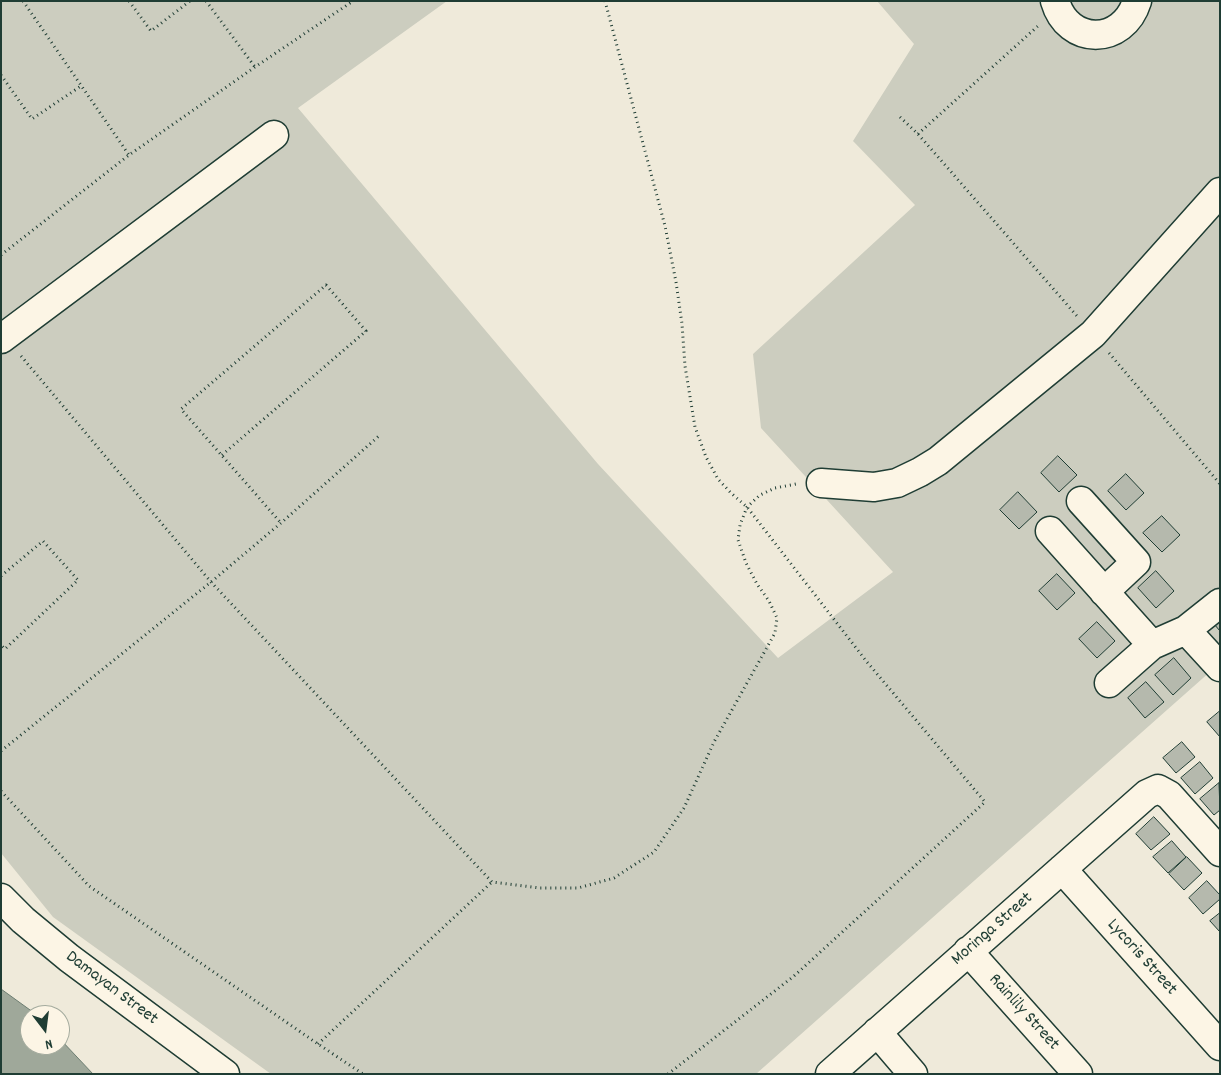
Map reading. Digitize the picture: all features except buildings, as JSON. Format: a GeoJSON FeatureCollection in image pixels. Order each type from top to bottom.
{"type":"FeatureCollection","features":[{"type":"Feature","properties":{"kind":"street"},"geometry":{"type":"LineString","coordinates":[[1056,5],[1063,19],[1072,28],[1082,33],[1094,35],[1106,34],[1126,22],[1133,12],[1137,1]]}},
{"type":"Feature","properties":{"kind":"street"},"geometry":{"type":"LineString","coordinates":[[3,338],[274,135]]}},
{"type":"Feature","properties":{"kind":"street"},"geometry":{"type":"LineString","coordinates":[[822,483],[874,487],[897,483],[938,462],[1093,334],[1220,192]]}},
{"type":"Feature","properties":{"kind":"street"},"geometry":{"type":"LineString","coordinates":[[1081,501],[1136,562],[1104,592]]}},
{"type":"Feature","properties":{"kind":"street"},"geometry":{"type":"LineString","coordinates":[[1050,531],[1152,645]]}},
{"type":"Feature","properties":{"kind":"street"},"geometry":{"type":"LineString","coordinates":[[1109,683],[1152,645],[1186,630],[1220,603]]}},
{"type":"Feature","properties":{"kind":"street"},"geometry":{"type":"LineString","coordinates":[[1186,630],[1219,666]]}},
{"type":"Feature","properties":{"kind":"street","name":"Moringa Street"},"geometry":{"type":"LineString","coordinates":[[830,1074],[1147,794],[1158,789],[1169,795],[1220,852]]}},
{"type":"Feature","properties":{"kind":"street","name":"Lycoris Street"},"geometry":{"type":"LineString","coordinates":[[1062,869],[1220,1046]]}},
{"type":"Feature","properties":{"kind":"street","name":"Damayan Street"},"geometry":{"type":"LineString","coordinates":[[1,898],[23,920],[62,953],[225,1074]]}},
{"type":"Feature","properties":{"kind":"street","name":"Rainlily Street"},"geometry":{"type":"LineString","coordinates":[[968,951],[1078,1074]]}},
{"type":"Feature","properties":{"kind":"street"},"geometry":{"type":"LineString","coordinates":[[877,1032],[913,1074]]}},
{"type":"Feature","properties":{"kind":"path"},"geometry":{"type":"LineString","coordinates":[[23,1],[129,155]]}},
{"type":"Feature","properties":{"kind":"path"},"geometry":{"type":"LineString","coordinates":[[129,1],[151,30],[190,1]]}},
{"type":"Feature","properties":{"kind":"path"},"geometry":{"type":"LineString","coordinates":[[206,1],[255,67]]}},
{"type":"Feature","properties":{"kind":"path"},"geometry":{"type":"LineString","coordinates":[[1,256],[129,155],[352,1]]}},
{"type":"Feature","properties":{"kind":"path"},"geometry":{"type":"LineString","coordinates":[[605,1],[665,226],[676,282],[685,366],[695,427],[706,457],[718,479],[747,506],[867,662],[985,802],[794,976],[668,1074]]}},
{"type":"Feature","properties":{"kind":"path"},"geometry":{"type":"LineString","coordinates":[[918,134],[1056,5]]}},
{"type":"Feature","properties":{"kind":"path"},"geometry":{"type":"LineString","coordinates":[[1,75],[32,119],[81,86]]}},
{"type":"Feature","properties":{"kind":"path"},"geometry":{"type":"LineString","coordinates":[[900,117],[918,134],[1093,334],[1220,484]]}},
{"type":"Feature","properties":{"kind":"path"},"geometry":{"type":"LineString","coordinates":[[222,455],[366,332],[326,285],[182,409],[281,523]]}},
{"type":"Feature","properties":{"kind":"path"},"geometry":{"type":"LineString","coordinates":[[3,338],[211,582],[492,882],[540,888],[578,888],[614,878],[654,852],[684,808],[714,742],[775,633],[777,618],[746,563],[738,540],[740,525],[747,506],[760,495],[775,488],[792,484],[822,483]]}},
{"type":"Feature","properties":{"kind":"path"},"geometry":{"type":"LineString","coordinates":[[1,751],[211,582],[380,435]]}},
{"type":"Feature","properties":{"kind":"path"},"geometry":{"type":"LineString","coordinates":[[1,576],[43,541],[78,580],[5,649],[1,645]]}},
{"type":"Feature","properties":{"kind":"path"},"geometry":{"type":"LineString","coordinates":[[1,791],[89,886],[363,1074]]}},
{"type":"Feature","properties":{"kind":"path"},"geometry":{"type":"LineString","coordinates":[[318,1044],[492,882]]}},
{"type":"Feature","properties":{"kind":"shaded area"},"geometry":{"type":"Polygon","coordinates":[[[1,1],[447,1],[298,108],[598,464],[778,658],[893,572],[761,428],[753,354],[915,205],[853,141],[914,44],[877,1],[1220,1],[1220,663],[756,1074],[271,1074],[53,917],[1,853],[1,1]]]}},
{"type":"Feature","properties":{"kind":"shaded area"},"geometry":{"type":"Polygon","coordinates":[[[1,989],[23,1005],[20,1005],[20,1055],[70,1055],[70,1050],[93,1074],[1,1074],[1,989]]]}}]}
